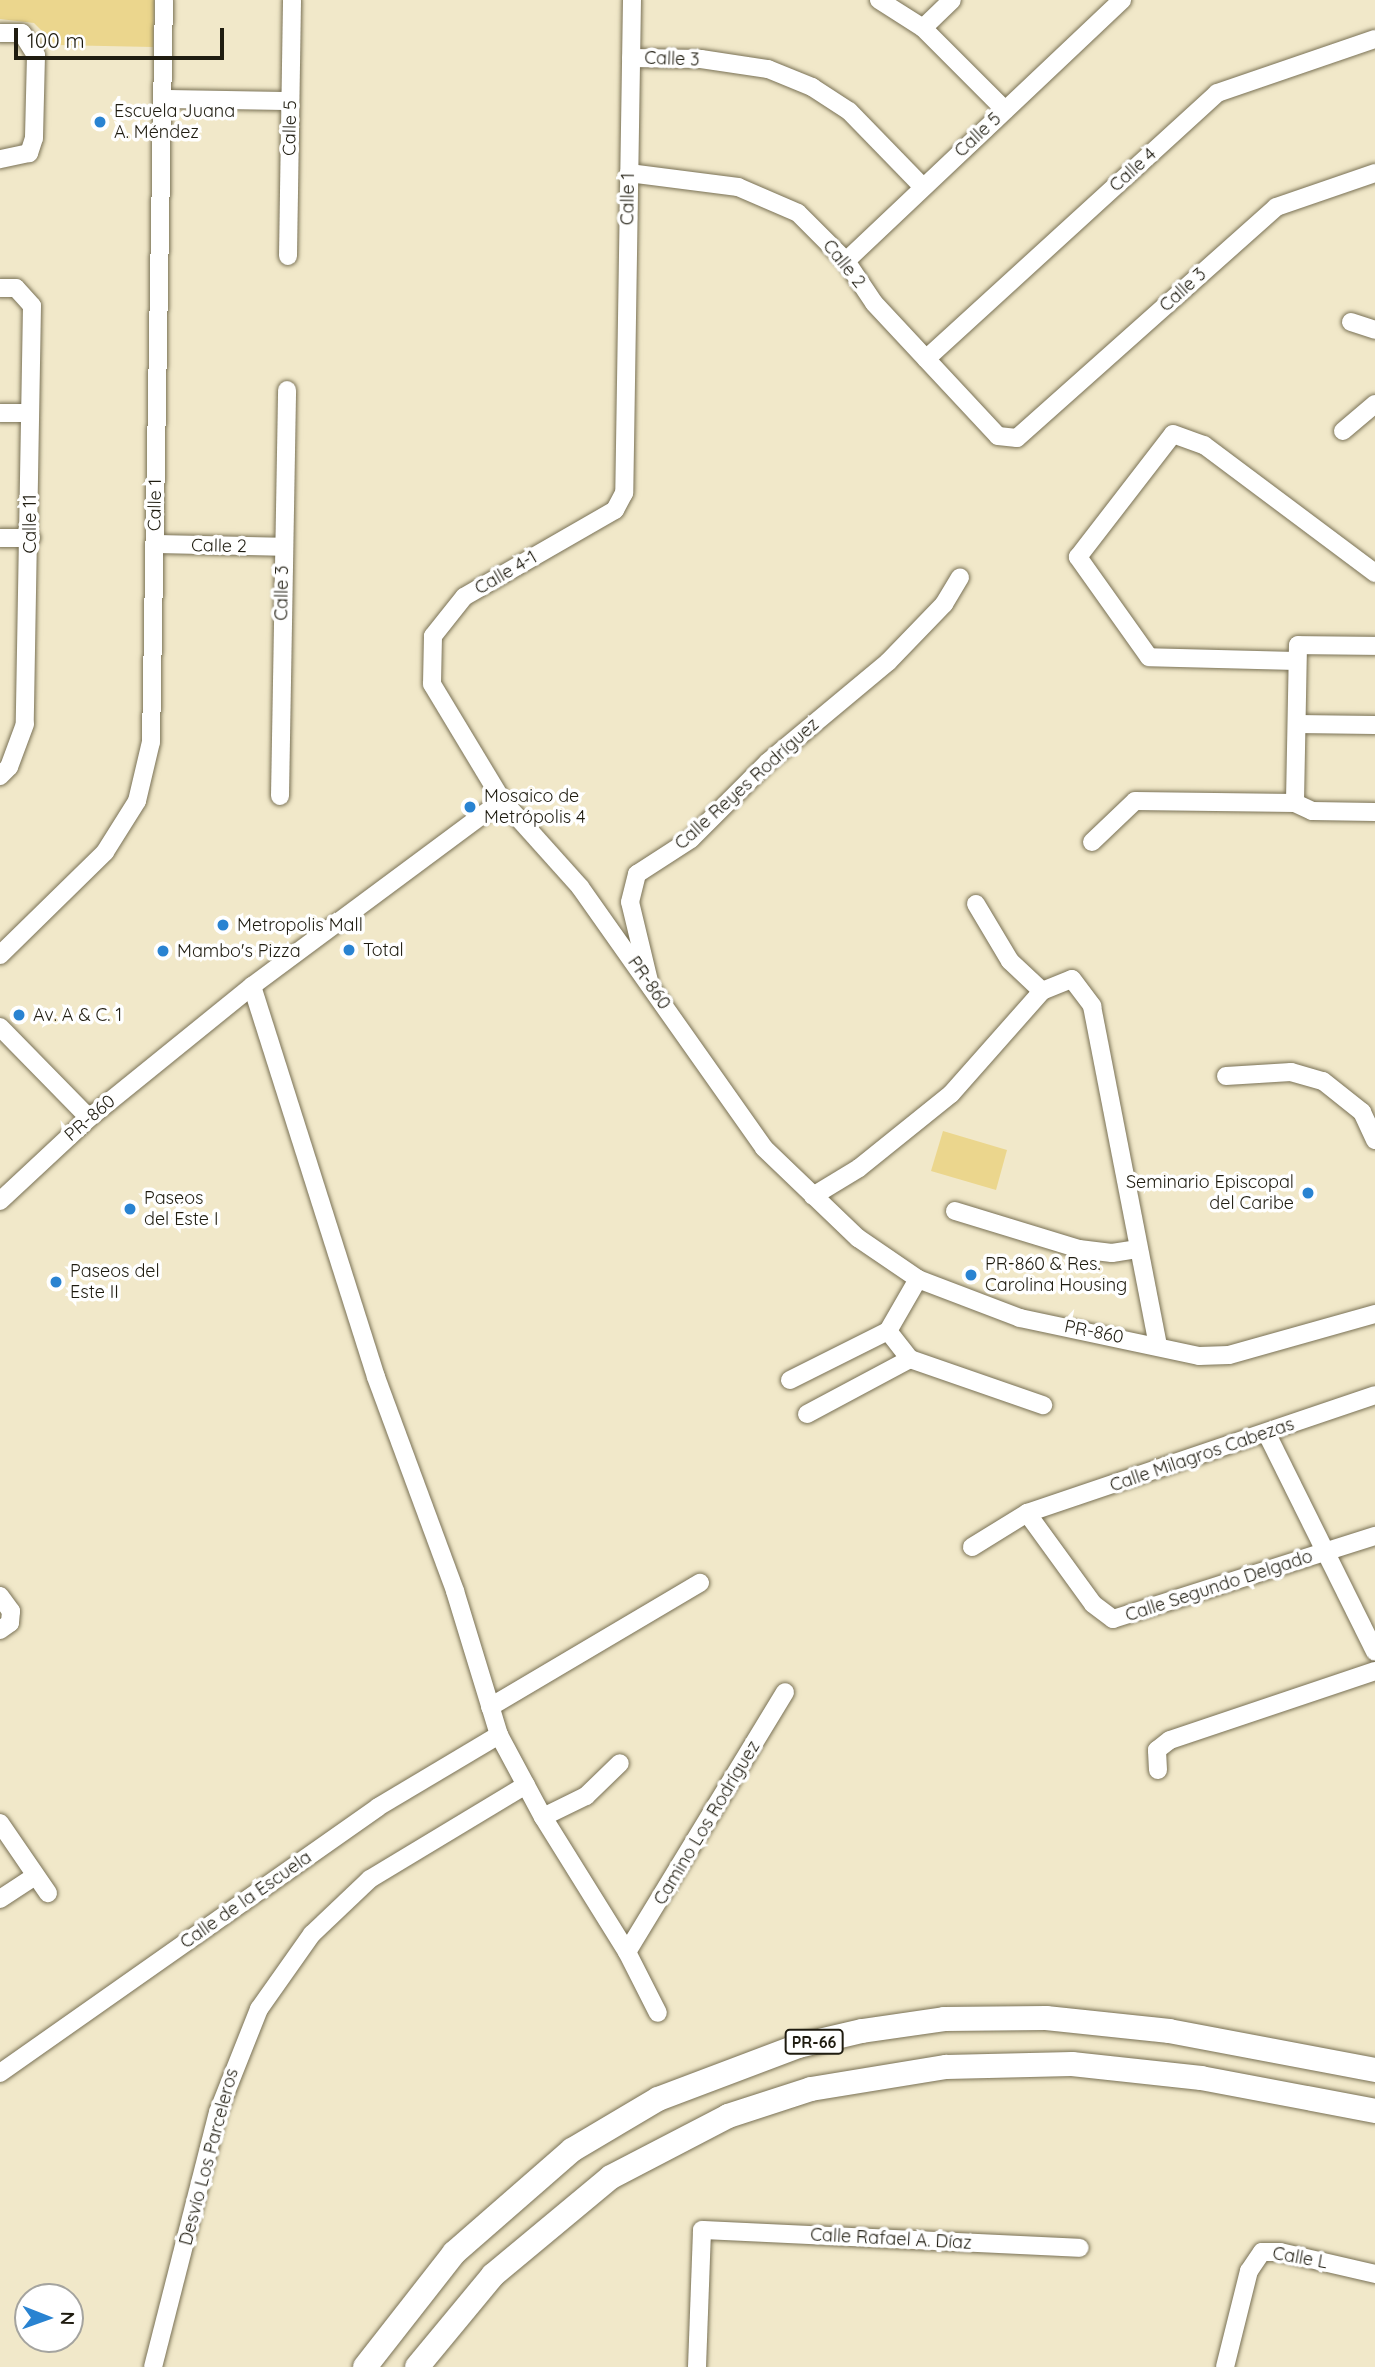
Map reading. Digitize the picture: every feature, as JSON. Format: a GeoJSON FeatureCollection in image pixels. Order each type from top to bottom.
{"type":"FeatureCollection","features":[{"type":"Feature","properties":{"kind":"highway","name":"PR-66"},"geometry":{"type":"LineString","coordinates":[[365,2367],[454,2253],[572,2150],[658,2099],[798,2046],[862,2031],[944,2020],[1046,2018],[1169,2031],[1375,2070]]}},
{"type":"Feature","properties":{"kind":"highway"},"geometry":{"type":"LineString","coordinates":[[417,2367],[492,2275],[611,2177],[728,2116],[811,2089],[946,2067],[1072,2064],[1201,2078],[1375,2111]]}},
{"type":"Feature","properties":{"kind":"street","name":"Calle 1"},"geometry":{"type":"LineString","coordinates":[[0,955],[104,852],[137,802],[151,742],[164,0]]}},
{"type":"Feature","properties":{"kind":"street","name":"Calle 5"},"geometry":{"type":"LineString","coordinates":[[288,256],[292,0]]}},
{"type":"Feature","properties":{"kind":"street","name":"Calle 1"},"geometry":{"type":"LineString","coordinates":[[624,439],[632,0]]}},
{"type":"Feature","properties":{"kind":"street"},"geometry":{"type":"LineString","coordinates":[[880,0],[923,28],[1005,110]]}},
{"type":"Feature","properties":{"kind":"street"},"geometry":{"type":"LineString","coordinates":[[923,28],[952,0]]}},
{"type":"Feature","properties":{"kind":"street","name":"Calle 5"},"geometry":{"type":"LineString","coordinates":[[846,261],[922,186],[1116,5]]}},
{"type":"Feature","properties":{"kind":"street"},"geometry":{"type":"LineString","coordinates":[[0,33],[22,33],[36,55],[34,138],[29,153],[0,159]]}},
{"type":"Feature","properties":{"kind":"street","name":"Calle 4"},"geometry":{"type":"LineString","coordinates":[[926,359],[1217,93],[1375,39]]}},
{"type":"Feature","properties":{"kind":"street","name":"Calle 3"},"geometry":{"type":"LineString","coordinates":[[631,58],[701,59],[768,69],[812,87],[849,111],[922,186]]}},
{"type":"Feature","properties":{"kind":"street"},"geometry":{"type":"LineString","coordinates":[[163,99],[290,101]]}},
{"type":"Feature","properties":{"kind":"street","name":"Calle 2"},"geometry":{"type":"LineString","coordinates":[[629,173],[738,187],[797,212],[846,261],[874,303],[998,436],[1011,438]]}},
{"type":"Feature","properties":{"kind":"street","name":"Calle 3"},"geometry":{"type":"LineString","coordinates":[[1011,438],[1017,438],[1276,206],[1375,173]]}},
{"type":"Feature","properties":{"kind":"street","name":"Calle 11"},"geometry":{"type":"LineString","coordinates":[[0,288],[16,288],[32,306],[29,413],[31,538],[25,724],[9,767],[0,776]]}},
{"type":"Feature","properties":{"kind":"street"},"geometry":{"type":"LineString","coordinates":[[1351,322],[1375,330]]}},
{"type":"Feature","properties":{"kind":"street","name":"Calle 3"},"geometry":{"type":"LineString","coordinates":[[280,796],[287,390]]}},
{"type":"Feature","properties":{"kind":"street"},"geometry":{"type":"LineString","coordinates":[[1343,431],[1375,404]]}},
{"type":"Feature","properties":{"kind":"street"},"geometry":{"type":"LineString","coordinates":[[0,413],[29,413]]}},
{"type":"Feature","properties":{"kind":"street"},"geometry":{"type":"LineString","coordinates":[[1297,661],[1149,657],[1078,557],[1173,434],[1205,445],[1375,573]]}},
{"type":"Feature","properties":{"kind":"street","name":"Calle 4-1"},"geometry":{"type":"LineString","coordinates":[[502,800],[432,684],[433,636],[464,597],[615,510],[624,493],[624,439]]}},
{"type":"Feature","properties":{"kind":"street"},"geometry":{"type":"LineString","coordinates":[[0,538],[31,538]]}},
{"type":"Feature","properties":{"kind":"street","name":"Calle 2"},"geometry":{"type":"LineString","coordinates":[[155,544],[283,547]]}},
{"type":"Feature","properties":{"kind":"street","name":"Calle Reyes Rodríguez"},"geometry":{"type":"LineString","coordinates":[[650,984],[646,954],[630,902],[637,874],[691,839],[768,762],[888,662],[944,604],[960,578]]}},
{"type":"Feature","properties":{"kind":"street"},"geometry":{"type":"LineString","coordinates":[[1294,803],[1298,645],[1375,646]]}},
{"type":"Feature","properties":{"kind":"street"},"geometry":{"type":"LineString","coordinates":[[1297,723],[1375,725]]}},
{"type":"Feature","properties":{"kind":"street","name":"PR-860"},"geometry":{"type":"LineString","coordinates":[[0,1201],[89,1118],[251,986],[502,800],[580,887],[764,1148],[858,1238],[918,1279],[1020,1318],[1157,1344],[1199,1356],[1229,1355],[1375,1314]]}},
{"type":"Feature","properties":{"kind":"street"},"geometry":{"type":"LineString","coordinates":[[1092,842],[1135,801],[1294,803],[1312,811],[1375,812]]}},
{"type":"Feature","properties":{"kind":"street"},"geometry":{"type":"LineString","coordinates":[[976,904],[1010,961],[1042,990]]}},
{"type":"Feature","properties":{"kind":"street"},"geometry":{"type":"LineString","coordinates":[[813,1196],[859,1168],[951,1094],[1042,990],[1072,979],[1092,1006],[1122,1150],[1136,1249],[1157,1344]]}},
{"type":"Feature","properties":{"kind":"street"},"geometry":{"type":"LineString","coordinates":[[251,986],[376,1377],[455,1591],[499,1735],[543,1817],[627,1952],[657,2013]]}},
{"type":"Feature","properties":{"kind":"street"},"geometry":{"type":"LineString","coordinates":[[0,1027],[89,1118]]}},
{"type":"Feature","properties":{"kind":"street"},"geometry":{"type":"LineString","coordinates":[[1226,1076],[1292,1072],[1323,1082],[1362,1112],[1375,1140]]}},
{"type":"Feature","properties":{"kind":"street"},"geometry":{"type":"LineString","coordinates":[[955,1211],[1079,1249],[1112,1253],[1136,1249]]}},
{"type":"Feature","properties":{"kind":"street"},"geometry":{"type":"LineString","coordinates":[[790,1380],[888,1331],[918,1279]]}},
{"type":"Feature","properties":{"kind":"street"},"geometry":{"type":"LineString","coordinates":[[888,1331],[910,1359],[1043,1405]]}},
{"type":"Feature","properties":{"kind":"street"},"geometry":{"type":"LineString","coordinates":[[807,1414],[910,1359]]}},
{"type":"Feature","properties":{"kind":"street","name":"Calle Milagros Cabezas"},"geometry":{"type":"LineString","coordinates":[[972,1547],[1027,1513],[1267,1434],[1375,1395]]}},
{"type":"Feature","properties":{"kind":"street"},"geometry":{"type":"LineString","coordinates":[[1267,1434],[1375,1652]]}},
{"type":"Feature","properties":{"kind":"street","name":"Calle Segundo Delgado"},"geometry":{"type":"LineString","coordinates":[[1027,1513],[1093,1604],[1113,1619],[1375,1536]]}},
{"type":"Feature","properties":{"kind":"street"},"geometry":{"type":"LineString","coordinates":[[490,1707],[699,1583]]}},
{"type":"Feature","properties":{"kind":"street"},"geometry":{"type":"LineString","coordinates":[[0,1596],[11,1611],[10,1623],[0,1630]]}},
{"type":"Feature","properties":{"kind":"street"},"geometry":{"type":"LineString","coordinates":[[1158,1770],[1157,1750],[1170,1740],[1375,1671]]}},
{"type":"Feature","properties":{"kind":"street","name":"Camino Los Rodríguez"},"geometry":{"type":"LineString","coordinates":[[627,1952],[785,1692]]}},
{"type":"Feature","properties":{"kind":"street","name":"Calle de la Escuela"},"geometry":{"type":"LineString","coordinates":[[0,2073],[378,1807],[499,1735]]}},
{"type":"Feature","properties":{"kind":"street"},"geometry":{"type":"LineString","coordinates":[[543,1817],[586,1796],[620,1763]]}},
{"type":"Feature","properties":{"kind":"street","name":"Desvío Los Parceleros"},"geometry":{"type":"LineString","coordinates":[[153,2367],[218,2112],[237,2056],[265,2000],[312,1934],[370,1879],[526,1785]]}},
{"type":"Feature","properties":{"kind":"street"},"geometry":{"type":"LineString","coordinates":[[0,1823],[48,1893]]}},
{"type":"Feature","properties":{"kind":"street"},"geometry":{"type":"LineString","coordinates":[[0,1899],[36,1876]]}},
{"type":"Feature","properties":{"kind":"street","name":"Calle Rafael A. Díaz"},"geometry":{"type":"LineString","coordinates":[[697,2367],[702,2230],[1080,2248]]}},
{"type":"Feature","properties":{"kind":"street","name":"Calle L"},"geometry":{"type":"LineString","coordinates":[[1225,2367],[1249,2271],[1262,2252],[1280,2252],[1375,2274]]}},
{"type":"Feature","properties":{"kind":"shaded area"},"geometry":{"type":"Polygon","coordinates":[[[0,0],[154,0],[153,47],[56,45],[34,23],[0,19],[0,0]]]}},
{"type":"Feature","properties":{"kind":"shaded area"},"geometry":{"type":"Polygon","coordinates":[[[943,1131],[1007,1150],[996,1190],[931,1171],[943,1131]]]}},
{"type":"Feature","properties":{"kind":"place","name":"Escuela Juana A. Méndez"},"geometry":{"type":"Point","coordinates":[100,122]}},
{"type":"Feature","properties":{"kind":"place","name":"Mosaico de Metrópolis 4"},"geometry":{"type":"Point","coordinates":[470,807]}},
{"type":"Feature","properties":{"kind":"place","name":"Metropolis Mall"},"geometry":{"type":"Point","coordinates":[223,925]}},
{"type":"Feature","properties":{"kind":"place","name":"Total"},"geometry":{"type":"Point","coordinates":[349,950]}},
{"type":"Feature","properties":{"kind":"place","name":"Mambo's Pizza"},"geometry":{"type":"Point","coordinates":[163,951]}},
{"type":"Feature","properties":{"kind":"place","name":"Av. A & C. 1"},"geometry":{"type":"Point","coordinates":[19,1015]}},
{"type":"Feature","properties":{"kind":"place","name":"Seminario Episcopal del Caribe"},"geometry":{"type":"Point","coordinates":[1308,1193]}},
{"type":"Feature","properties":{"kind":"place","name":"Paseos del Este I"},"geometry":{"type":"Point","coordinates":[130,1209]}},
{"type":"Feature","properties":{"kind":"place","name":"PR-860 & Res. Carolina Housing"},"geometry":{"type":"Point","coordinates":[971,1275]}},
{"type":"Feature","properties":{"kind":"place","name":"Paseos del Este II"},"geometry":{"type":"Point","coordinates":[56,1282]}}]}
